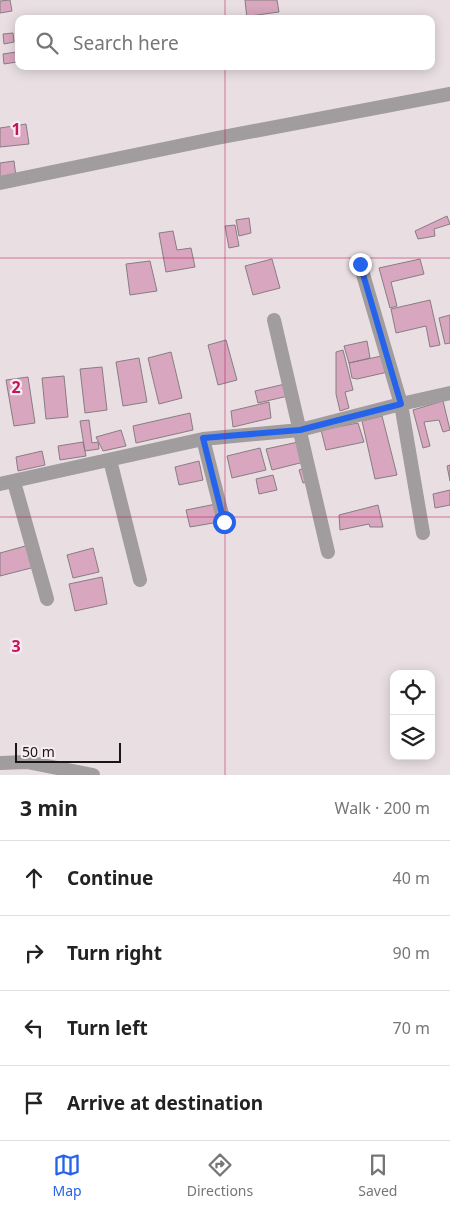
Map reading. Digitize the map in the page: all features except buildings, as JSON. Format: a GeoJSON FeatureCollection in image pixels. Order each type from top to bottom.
{"type":"FeatureCollection","features":[{"type":"Feature","properties":{"kind":"street"},"geometry":{"type":"LineString","coordinates":[[0,183],[217,138],[450,94]]}},
{"type":"Feature","properties":{"kind":"street"},"geometry":{"type":"LineString","coordinates":[[360,264],[401,404],[423,533]]}},
{"type":"Feature","properties":{"kind":"street"},"geometry":{"type":"LineString","coordinates":[[274,320],[328,552]]}},
{"type":"Feature","properties":{"kind":"street"},"geometry":{"type":"LineString","coordinates":[[47,598],[7,483],[203,438],[300,430],[401,404],[450,394]]}},
{"type":"Feature","properties":{"kind":"street"},"geometry":{"type":"LineString","coordinates":[[203,438],[224,522]]}},
{"type":"Feature","properties":{"kind":"street"},"geometry":{"type":"LineString","coordinates":[[110,460],[140,580]]}},
{"type":"Feature","properties":{"kind":"street"},"geometry":{"type":"LineString","coordinates":[[0,763],[27,762],[93,775]]}},
{"type":"Feature","properties":{"kind":"route"},"geometry":{"type":"LineString","coordinates":[[224,522],[203,438],[300,430],[401,404],[360,264]]}}]}
